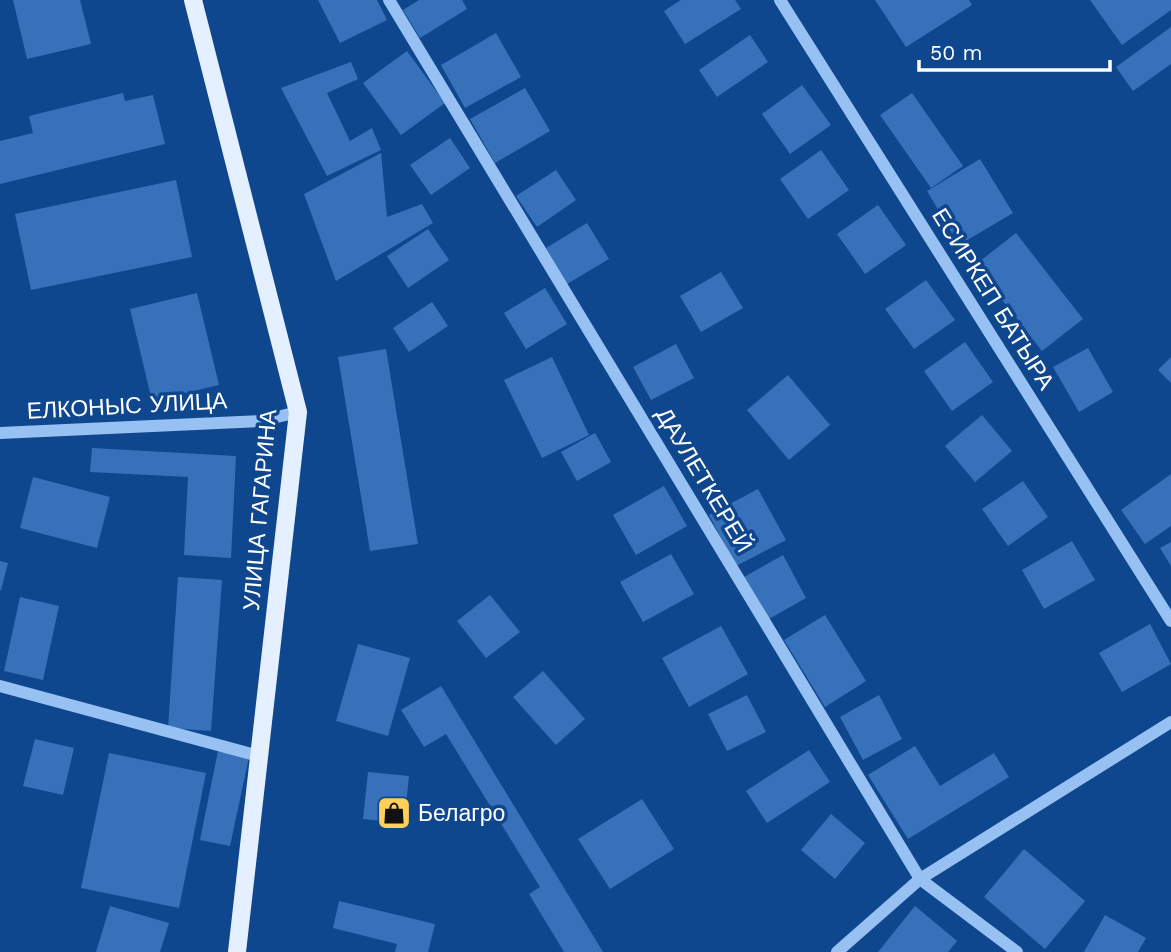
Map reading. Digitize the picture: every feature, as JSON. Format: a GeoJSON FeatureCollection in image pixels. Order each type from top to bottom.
{"type":"FeatureCollection","features":[{"type":"Feature","properties":{"kind":"main road","name":"УЛИЦА ГАГАРИНА"},"geometry":{"type":"LineString","coordinates":[[193,0],[298,412],[237,952]]}},
{"type":"Feature","properties":{"kind":"street","name":"ДАУЛЕТКЕРЕЙ"},"geometry":{"type":"LineString","coordinates":[[389,0],[920,878],[1017,952]]}},
{"type":"Feature","properties":{"kind":"street","name":"ЕСИРКЕП БАТЫРА"},"geometry":{"type":"LineString","coordinates":[[780,0],[1171,621]]}},
{"type":"Feature","properties":{"kind":"street","name":"ЕЛКОНЫС УЛИЦА"},"geometry":{"type":"LineString","coordinates":[[0,433],[260,421],[298,412]]}},
{"type":"Feature","properties":{"kind":"street"},"geometry":{"type":"LineString","coordinates":[[0,687],[259,756]]}},
{"type":"Feature","properties":{"kind":"street"},"geometry":{"type":"LineString","coordinates":[[837,952],[920,878],[1171,722]]}},
{"type":"Feature","properties":{"kind":"building"},"geometry":{"type":"Polygon","coordinates":[[[13,0],[80,0],[91,44],[27,59],[13,0]]]}},
{"type":"Feature","properties":{"kind":"building"},"geometry":{"type":"Polygon","coordinates":[[[318,0],[377,0],[387,20],[340,43],[318,0]]]}},
{"type":"Feature","properties":{"kind":"building"},"geometry":{"type":"Polygon","coordinates":[[[419,0],[462,0],[467,9],[420,38],[403,10],[419,0]]]}},
{"type":"Feature","properties":{"kind":"building"},"geometry":{"type":"Polygon","coordinates":[[[681,0],[735,0],[741,9],[685,44],[664,11],[681,0]]]}},
{"type":"Feature","properties":{"kind":"building"},"geometry":{"type":"Polygon","coordinates":[[[875,0],[969,0],[972,5],[906,47],[875,0]]]}},
{"type":"Feature","properties":{"kind":"building"},"geometry":{"type":"Polygon","coordinates":[[[1090,0],[1171,0],[1171,10],[1122,45],[1090,0]]]}},
{"type":"Feature","properties":{"kind":"building"},"geometry":{"type":"Polygon","coordinates":[[[1171,27],[1171,64],[1133,91],[1116,67],[1171,27]]]}},
{"type":"Feature","properties":{"kind":"building"},"geometry":{"type":"Polygon","coordinates":[[[496,33],[521,77],[465,108],[441,65],[496,33]]]}},
{"type":"Feature","properties":{"kind":"building"},"geometry":{"type":"Polygon","coordinates":[[[750,35],[768,62],[717,97],[699,70],[750,35]]]}},
{"type":"Feature","properties":{"kind":"building"},"geometry":{"type":"Polygon","coordinates":[[[407,51],[445,103],[401,135],[363,83],[407,51]]]}},
{"type":"Feature","properties":{"kind":"building"},"geometry":{"type":"Polygon","coordinates":[[[351,62],[358,79],[327,93],[350,141],[372,128],[381,150],[327,176],[281,88],[351,62]]]}},
{"type":"Feature","properties":{"kind":"building"},"geometry":{"type":"Polygon","coordinates":[[[802,85],[831,125],[790,154],[762,114],[802,85]]]}},
{"type":"Feature","properties":{"kind":"building"},"geometry":{"type":"Polygon","coordinates":[[[525,88],[550,131],[495,163],[470,119],[525,88]]]}},
{"type":"Feature","properties":{"kind":"building"},"geometry":{"type":"Polygon","coordinates":[[[123,93],[125,101],[153,95],[165,144],[0,184],[0,141],[33,133],[29,116],[123,93]]]}},
{"type":"Feature","properties":{"kind":"building"},"geometry":{"type":"Polygon","coordinates":[[[912,93],[963,166],[931,188],[880,115],[912,93]]]}},
{"type":"Feature","properties":{"kind":"building"},"geometry":{"type":"Polygon","coordinates":[[[450,138],[470,168],[431,195],[410,165],[450,138]]]}},
{"type":"Feature","properties":{"kind":"building"},"geometry":{"type":"Polygon","coordinates":[[[821,150],[849,190],[808,219],[780,179],[821,150]]]}},
{"type":"Feature","properties":{"kind":"building"},"geometry":{"type":"Polygon","coordinates":[[[381,153],[387,217],[422,204],[433,223],[336,281],[304,194],[381,153]]]}},
{"type":"Feature","properties":{"kind":"building"},"geometry":{"type":"Polygon","coordinates":[[[980,159],[1013,213],[959,245],[927,191],[980,159]]]}},
{"type":"Feature","properties":{"kind":"building"},"geometry":{"type":"Polygon","coordinates":[[[556,170],[576,200],[537,227],[516,196],[556,170]]]}},
{"type":"Feature","properties":{"kind":"building"},"geometry":{"type":"Polygon","coordinates":[[[176,180],[192,257],[31,290],[15,214],[176,180]]]}},
{"type":"Feature","properties":{"kind":"building"},"geometry":{"type":"Polygon","coordinates":[[[878,205],[906,245],[865,274],[837,234],[878,205]]]}},
{"type":"Feature","properties":{"kind":"building"},"geometry":{"type":"Polygon","coordinates":[[[587,223],[609,259],[567,284],[546,248],[587,223]]]}},
{"type":"Feature","properties":{"kind":"building"},"geometry":{"type":"Polygon","coordinates":[[[428,229],[449,260],[408,288],[387,256],[428,229]]]}},
{"type":"Feature","properties":{"kind":"building"},"geometry":{"type":"Polygon","coordinates":[[[1016,233],[1083,319],[1042,351],[975,265],[1016,233]]]}},
{"type":"Feature","properties":{"kind":"building"},"geometry":{"type":"Polygon","coordinates":[[[721,272],[743,308],[701,332],[680,296],[721,272]]]}},
{"type":"Feature","properties":{"kind":"building"},"geometry":{"type":"Polygon","coordinates":[[[926,280],[955,320],[914,349],[885,309],[926,280]]]}},
{"type":"Feature","properties":{"kind":"building"},"geometry":{"type":"Polygon","coordinates":[[[545,288],[567,324],[526,349],[504,313],[545,288]]]}},
{"type":"Feature","properties":{"kind":"building"},"geometry":{"type":"Polygon","coordinates":[[[197,293],[219,385],[152,401],[130,309],[197,293]]]}},
{"type":"Feature","properties":{"kind":"building"},"geometry":{"type":"Polygon","coordinates":[[[432,302],[448,326],[409,352],[393,328],[432,302]]]}},
{"type":"Feature","properties":{"kind":"building"},"geometry":{"type":"Polygon","coordinates":[[[965,342],[993,382],[952,411],[924,371],[965,342]]]}},
{"type":"Feature","properties":{"kind":"building"},"geometry":{"type":"Polygon","coordinates":[[[676,344],[694,378],[651,400],[633,367],[676,344]]]}},
{"type":"Feature","properties":{"kind":"building"},"geometry":{"type":"Polygon","coordinates":[[[1088,348],[1113,392],[1079,412],[1053,367],[1088,348]]]}},
{"type":"Feature","properties":{"kind":"building"},"geometry":{"type":"Polygon","coordinates":[[[386,349],[418,544],[370,551],[338,357],[386,349]]]}},
{"type":"Feature","properties":{"kind":"building"},"geometry":{"type":"Polygon","coordinates":[[[552,357],[589,435],[542,458],[504,380],[552,357]]]}},
{"type":"Feature","properties":{"kind":"building"},"geometry":{"type":"Polygon","coordinates":[[[1171,357],[1171,383],[1158,370],[1171,357]]]}},
{"type":"Feature","properties":{"kind":"building"},"geometry":{"type":"Polygon","coordinates":[[[788,375],[830,425],[789,460],[747,410],[788,375]]]}},
{"type":"Feature","properties":{"kind":"building"},"geometry":{"type":"Polygon","coordinates":[[[982,415],[1012,451],[975,482],[945,446],[982,415]]]}},
{"type":"Feature","properties":{"kind":"building"},"geometry":{"type":"Polygon","coordinates":[[[595,433],[611,462],[577,481],[561,452],[595,433]]]}},
{"type":"Feature","properties":{"kind":"building"},"geometry":{"type":"Polygon","coordinates":[[[92,448],[236,456],[231,558],[184,555],[188,477],[90,472],[92,448]]]}},
{"type":"Feature","properties":{"kind":"building"},"geometry":{"type":"Polygon","coordinates":[[[1171,474],[1171,526],[1145,544],[1121,510],[1171,474]]]}},
{"type":"Feature","properties":{"kind":"building"},"geometry":{"type":"Polygon","coordinates":[[[33,477],[110,497],[97,548],[20,528],[33,477]]]}},
{"type":"Feature","properties":{"kind":"building"},"geometry":{"type":"Polygon","coordinates":[[[1023,481],[1048,517],[1008,546],[982,509],[1023,481]]]}},
{"type":"Feature","properties":{"kind":"building"},"geometry":{"type":"Polygon","coordinates":[[[664,486],[687,526],[636,555],[613,515],[664,486]]]}},
{"type":"Feature","properties":{"kind":"building"},"geometry":{"type":"Polygon","coordinates":[[[758,489],[786,540],[736,566],[709,515],[758,489]]]}},
{"type":"Feature","properties":{"kind":"building"},"geometry":{"type":"Polygon","coordinates":[[[1072,541],[1095,580],[1044,609],[1022,570],[1072,541]]]}},
{"type":"Feature","properties":{"kind":"building"},"geometry":{"type":"Polygon","coordinates":[[[1171,542],[1171,566],[1160,548],[1171,542]]]}},
{"type":"Feature","properties":{"kind":"building"},"geometry":{"type":"Polygon","coordinates":[[[671,554],[694,594],[643,622],[620,582],[671,554]]]}},
{"type":"Feature","properties":{"kind":"building"},"geometry":{"type":"Polygon","coordinates":[[[783,555],[806,598],[767,620],[744,577],[783,555]]]}},
{"type":"Feature","properties":{"kind":"building"},"geometry":{"type":"Polygon","coordinates":[[[0,561],[8,563],[1,590],[0,590],[0,561]]]}},
{"type":"Feature","properties":{"kind":"building"},"geometry":{"type":"Polygon","coordinates":[[[178,577],[222,580],[211,731],[168,728],[178,577]]]}},
{"type":"Feature","properties":{"kind":"building"},"geometry":{"type":"Polygon","coordinates":[[[490,595],[520,632],[486,658],[457,621],[490,595]]]}},
{"type":"Feature","properties":{"kind":"building"},"geometry":{"type":"Polygon","coordinates":[[[20,597],[59,606],[43,680],[4,671],[20,597]]]}},
{"type":"Feature","properties":{"kind":"building"},"geometry":{"type":"Polygon","coordinates":[[[825,615],[866,681],[825,707],[784,640],[825,615]]]}},
{"type":"Feature","properties":{"kind":"building"},"geometry":{"type":"Polygon","coordinates":[[[1150,624],[1171,664],[1122,692],[1099,653],[1150,624]]]}},
{"type":"Feature","properties":{"kind":"building"},"geometry":{"type":"Polygon","coordinates":[[[721,626],[748,674],[689,707],[662,658],[721,626]]]}},
{"type":"Feature","properties":{"kind":"building"},"geometry":{"type":"Polygon","coordinates":[[[358,644],[410,658],[388,736],[336,721],[358,644]]]}},
{"type":"Feature","properties":{"kind":"building"},"geometry":{"type":"Polygon","coordinates":[[[543,671],[585,719],[556,745],[513,697],[543,671]]]}},
{"type":"Feature","properties":{"kind":"building"},"geometry":{"type":"Polygon","coordinates":[[[441,686],[603,952],[564,952],[529,894],[540,887],[446,734],[424,747],[401,710],[441,686]]]}},
{"type":"Feature","properties":{"kind":"building"},"geometry":{"type":"Polygon","coordinates":[[[747,695],[766,732],[727,751],[708,714],[747,695]]]}},
{"type":"Feature","properties":{"kind":"building"},"geometry":{"type":"Polygon","coordinates":[[[879,695],[902,739],[863,760],[840,717],[879,695]]]}},
{"type":"Feature","properties":{"kind":"building"},"geometry":{"type":"Polygon","coordinates":[[[35,739],[74,748],[63,795],[23,786],[35,739]]]}},
{"type":"Feature","properties":{"kind":"building"},"geometry":{"type":"Polygon","coordinates":[[[915,746],[940,786],[994,753],[1009,777],[908,839],[868,775],[915,746]]]}},
{"type":"Feature","properties":{"kind":"building"},"geometry":{"type":"Polygon","coordinates":[[[809,750],[830,782],[767,823],[746,791],[809,750]]]}},
{"type":"Feature","properties":{"kind":"building"},"geometry":{"type":"Polygon","coordinates":[[[218,751],[249,757],[230,846],[200,840],[218,751]]]}},
{"type":"Feature","properties":{"kind":"building"},"geometry":{"type":"Polygon","coordinates":[[[109,753],[206,773],[179,908],[81,888],[109,753]]]}},
{"type":"Feature","properties":{"kind":"building"},"geometry":{"type":"Polygon","coordinates":[[[368,772],[409,776],[404,823],[363,819],[368,772]]]}},
{"type":"Feature","properties":{"kind":"building"},"geometry":{"type":"Polygon","coordinates":[[[642,799],[674,849],[610,889],[578,839],[642,799]]]}},
{"type":"Feature","properties":{"kind":"building"},"geometry":{"type":"Polygon","coordinates":[[[831,814],[865,843],[835,879],[801,850],[831,814]]]}},
{"type":"Feature","properties":{"kind":"building"},"geometry":{"type":"Polygon","coordinates":[[[1024,849],[1085,901],[1045,949],[984,897],[1024,849]]]}},
{"type":"Feature","properties":{"kind":"building"},"geometry":{"type":"Polygon","coordinates":[[[339,901],[435,924],[428,952],[395,952],[397,944],[333,928],[339,901]]]}},
{"type":"Feature","properties":{"kind":"building"},"geometry":{"type":"Polygon","coordinates":[[[110,906],[169,923],[160,952],[96,952],[110,906]]]}},
{"type":"Feature","properties":{"kind":"building"},"geometry":{"type":"Polygon","coordinates":[[[915,906],[957,941],[948,952],[878,952],[915,906]]]}},
{"type":"Feature","properties":{"kind":"building"},"geometry":{"type":"Polygon","coordinates":[[[1105,915],[1146,938],[1138,952],[1084,952],[1105,915]]]}},
{"type":"Feature","properties":{"kind":"place","name":"Белагро"},"geometry":{"type":"Point","coordinates":[394,813]}}]}
